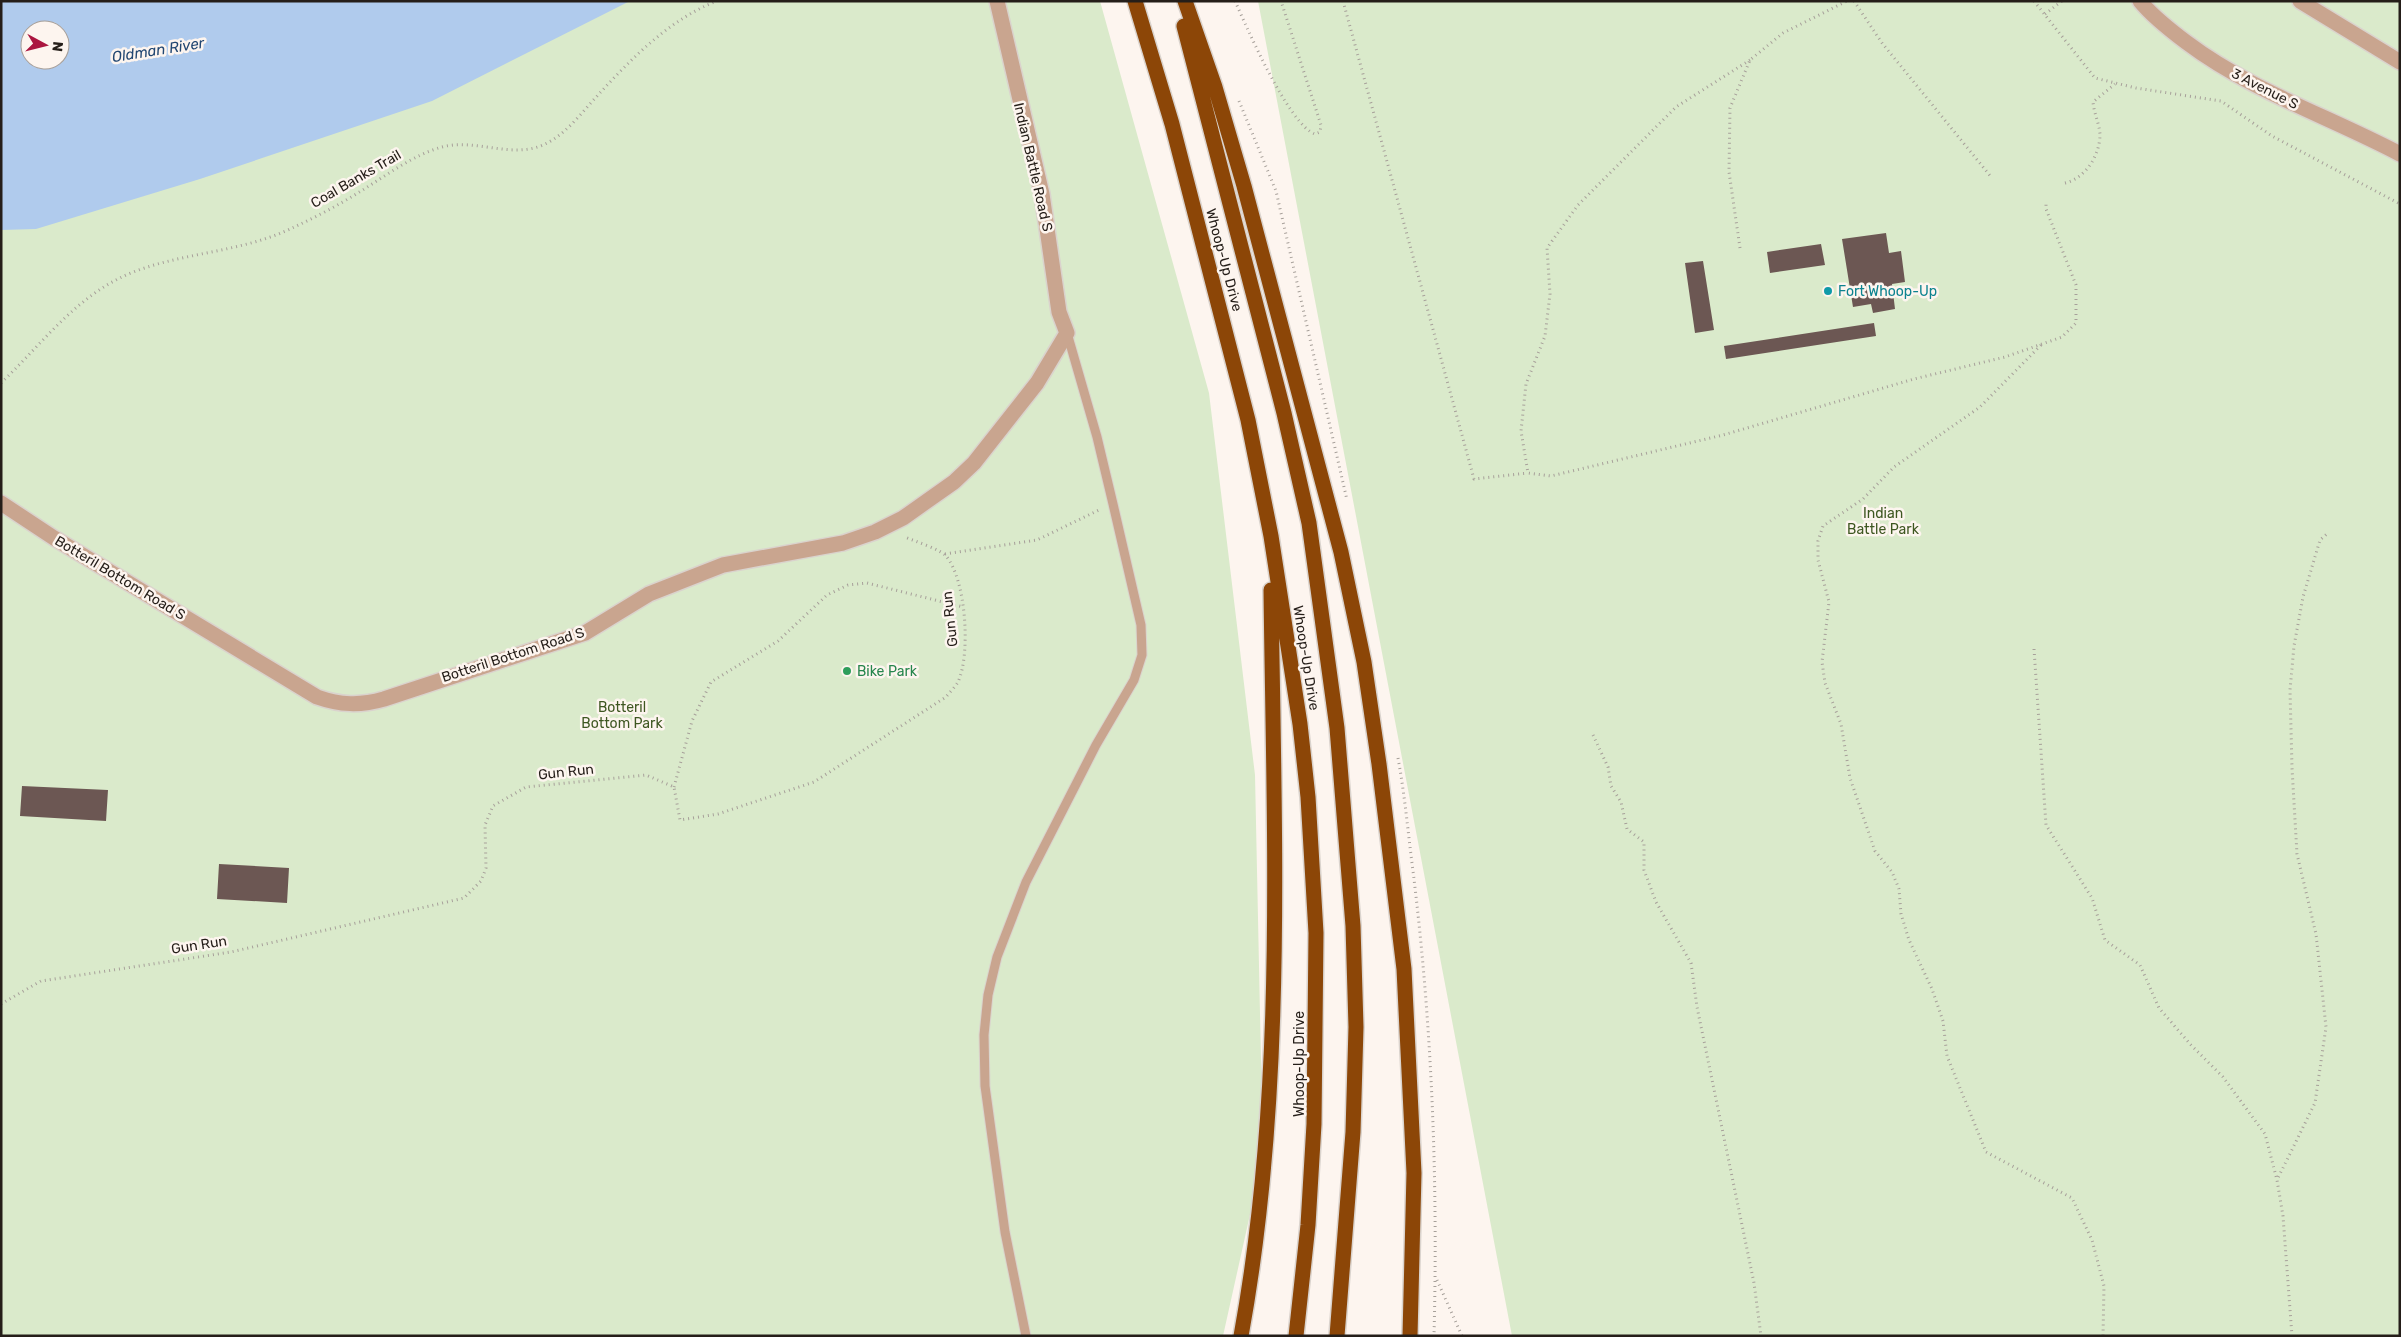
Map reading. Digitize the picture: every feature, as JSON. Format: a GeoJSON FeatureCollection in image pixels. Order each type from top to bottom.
{"type":"FeatureCollection","features":[{"type":"Feature","properties":{"kind":"highway","name":"Whoop-Up Drive"},"geometry":{"type":"LineString","coordinates":[[1135,1],[1172,124],[1223,316],[1248,420],[1271,536],[1300,724],[1308,797],[1316,933],[1314,1124],[1308,1225],[1296,1336]]}},
{"type":"Feature","properties":{"kind":"highway","name":"Whoop-Up Drive"},"geometry":{"type":"LineString","coordinates":[[1177,1],[1214,137],[1288,431],[1310,532],[1337,728],[1353,926],[1356,1027],[1354,1132],[1337,1336]]}},
{"type":"Feature","properties":{"kind":"highway"},"geometry":{"type":"LineString","coordinates":[[1185,1],[1215,87],[1244,186],[1341,552],[1364,662],[1379,764],[1404,969],[1414,1173],[1410,1336]]}},
{"type":"Feature","properties":{"kind":"highway"},"geometry":{"type":"LineString","coordinates":[[1241,1336],[1249,1290],[1260,1189],[1269,1086],[1273,989],[1274,865],[1271,536]]}},
{"type":"Feature","properties":{"kind":"street","name":"Indian Battle Road S"},"geometry":{"type":"LineString","coordinates":[[997,1],[1042,194],[1059,312],[1066,333]]}},
{"type":"Feature","properties":{"kind":"street"},"geometry":{"type":"LineString","coordinates":[[2300,1],[2400,62]]}},
{"type":"Feature","properties":{"kind":"street","name":"3 Avenue S"},"geometry":{"type":"LineString","coordinates":[[2144,3],[2158,20],[2203,54],[2246,81],[2400,154]]}},
{"type":"Feature","properties":{"kind":"street","name":"Botteril Bottom Road S"},"geometry":{"type":"LineString","coordinates":[[1,503],[54,538],[316,697],[346,704],[368,703],[585,632],[649,594],[723,565],[843,543],[875,532],[902,518],[954,482],[974,463],[1037,383],[1066,333]]}},
{"type":"Feature","properties":{"kind":"lane"},"geometry":{"type":"LineString","coordinates":[[1026,1336],[1005,1232],[985,1086],[984,1035],[988,995],[997,957],[1026,882],[1096,745],[1134,680],[1142,655],[1141,624],[1113,504],[1097,437],[1066,333]]}},
{"type":"Feature","properties":{"kind":"path","name":"Coal Banks Trail"},"geometry":{"type":"LineString","coordinates":[[1,383],[83,300],[134,272],[173,259],[236,248],[289,230],[360,193],[409,161],[442,147],[459,144],[511,150],[541,146],[562,134],[626,65],[664,31],[717,1]]}},
{"type":"Feature","properties":{"kind":"path"},"geometry":{"type":"LineString","coordinates":[[1235,1],[1278,89],[1305,129],[1315,134],[1320,132],[1321,125],[1281,1]]}},
{"type":"Feature","properties":{"kind":"path"},"geometry":{"type":"LineString","coordinates":[[1343,1],[1474,479],[1528,473],[1551,476],[1723,435],[1914,379],[2005,357],[2062,337],[2076,324],[2076,285],[2052,225],[2046,202]]}},
{"type":"Feature","properties":{"kind":"path"},"geometry":{"type":"LineString","coordinates":[[1528,473],[1520,431],[1526,384],[1545,336],[1550,294],[1547,248],[1578,205],[1676,107],[1750,60],[1783,32],[1847,1]]}},
{"type":"Feature","properties":{"kind":"path"},"geometry":{"type":"LineString","coordinates":[[1854,1],[1882,43],[1992,178]]}},
{"type":"Feature","properties":{"kind":"path"},"geometry":{"type":"LineString","coordinates":[[2034,1],[2095,78],[2221,101],[2272,136],[2400,204]]}},
{"type":"Feature","properties":{"kind":"path"},"geometry":{"type":"LineString","coordinates":[[2045,14],[2062,1]]}},
{"type":"Feature","properties":{"kind":"path"},"geometry":{"type":"LineString","coordinates":[[1740,248],[1729,172],[1730,108],[1750,60]]}},
{"type":"Feature","properties":{"kind":"path"},"geometry":{"type":"LineString","coordinates":[[2065,183],[2085,171],[2094,158],[2100,133],[2094,102],[2116,83]]}},
{"type":"Feature","properties":{"kind":"path"},"geometry":{"type":"LineString","coordinates":[[2041,344],[1980,408],[1894,467],[1863,499],[1823,526],[1818,541],[1818,560],[1828,602],[1822,662],[1825,684],[1841,724],[1850,778],[1875,851],[1892,872],[1899,889],[1902,914],[1909,940],[1932,989],[1943,1021],[1947,1056],[1986,1152],[2072,1198],[2092,1240],[2104,1286],[2103,1336]]}},
{"type":"Feature","properties":{"kind":"path"},"geometry":{"type":"LineString","coordinates":[[902,518],[900,535],[945,554],[1038,540],[1113,504]]}},
{"type":"Feature","properties":{"kind":"path"},"geometry":{"type":"LineString","coordinates":[[2277,1180],[2315,1103],[2326,1027],[2316,934],[2297,854],[2290,690],[2294,646],[2303,598],[2320,540],[2328,533]]}},
{"type":"Feature","properties":{"kind":"path","name":"Gun Run"},"geometry":{"type":"LineString","coordinates":[[1,1004],[41,981],[231,952],[464,898],[481,882],[486,868],[485,825],[493,806],[526,787],[646,775],[674,787],[680,820],[718,814],[814,782],[946,697],[958,682],[965,654],[963,607],[955,570],[945,554]]}},
{"type":"Feature","properties":{"kind":"path"},"geometry":{"type":"LineString","coordinates":[[674,787],[692,721],[711,682],[778,641],[827,595],[848,585],[868,583],[963,607]]}},
{"type":"Feature","properties":{"kind":"path"},"geometry":{"type":"LineString","coordinates":[[2034,648],[2046,825],[2075,874],[2092,898],[2105,940],[2140,965],[2159,1008],[2191,1045],[2223,1077],[2265,1134],[2277,1180],[2283,1216],[2292,1336]]}},
{"type":"Feature","properties":{"kind":"path"},"geometry":{"type":"LineString","coordinates":[[1592,735],[1608,767],[1611,786],[1621,802],[1627,830],[1644,842],[1644,870],[1656,902],[1691,963],[1697,1008],[1754,1283],[1761,1336]]}},
{"type":"Feature","properties":{"kind":"path"},"geometry":{"type":"LineString","coordinates":[[1436,1277],[1462,1336]]}},
{"type":"Feature","properties":{"kind":"green space","name":"Botteril Bottom Park"},"geometry":{"type":"Polygon","coordinates":[[[627,1],[1100,1],[1209,393],[1255,775],[1263,1156],[1223,1336],[1,1336],[1,228],[627,1]]]}},
{"type":"Feature","properties":{"kind":"green space","name":"Indian Battle Park"},"geometry":{"type":"Polygon","coordinates":[[[1258,1],[2400,1],[2400,1336],[1512,1336],[1258,1]]]}},
{"type":"Feature","properties":{"kind":"water","name":"Oldman River"},"geometry":{"type":"Polygon","coordinates":[[[1,1],[630,1],[432,101],[200,179],[36,229],[1,230],[1,1]]]}},
{"type":"Feature","properties":{"kind":"building"},"geometry":{"type":"Polygon","coordinates":[[[1886,233],[1889,253],[1901,251],[1905,282],[1892,284],[1895,309],[1873,313],[1871,304],[1853,307],[1842,239],[1886,233]]]}},
{"type":"Feature","properties":{"kind":"building"},"geometry":{"type":"Polygon","coordinates":[[[1821,244],[1825,265],[1770,273],[1767,252],[1821,244]]]}},
{"type":"Feature","properties":{"kind":"building"},"geometry":{"type":"Polygon","coordinates":[[[1703,261],[1714,330],[1695,333],[1685,263],[1703,261]]]}},
{"type":"Feature","properties":{"kind":"building"},"geometry":{"type":"Polygon","coordinates":[[[1874,323],[1876,336],[1726,359],[1724,346],[1874,323]]]}},
{"type":"Feature","properties":{"kind":"building"},"geometry":{"type":"Polygon","coordinates":[[[22,786],[108,790],[106,821],[20,816],[22,786]]]}},
{"type":"Feature","properties":{"kind":"building"},"geometry":{"type":"Polygon","coordinates":[[[219,864],[289,868],[287,903],[217,899],[219,864]]]}},
{"type":"Feature","properties":{"kind":"place","name":"Fort Whoop-Up"},"geometry":{"type":"Point","coordinates":[1828,291]}},
{"type":"Feature","properties":{"kind":"place","name":"Bike Park"},"geometry":{"type":"Point","coordinates":[847,671]}}]}
